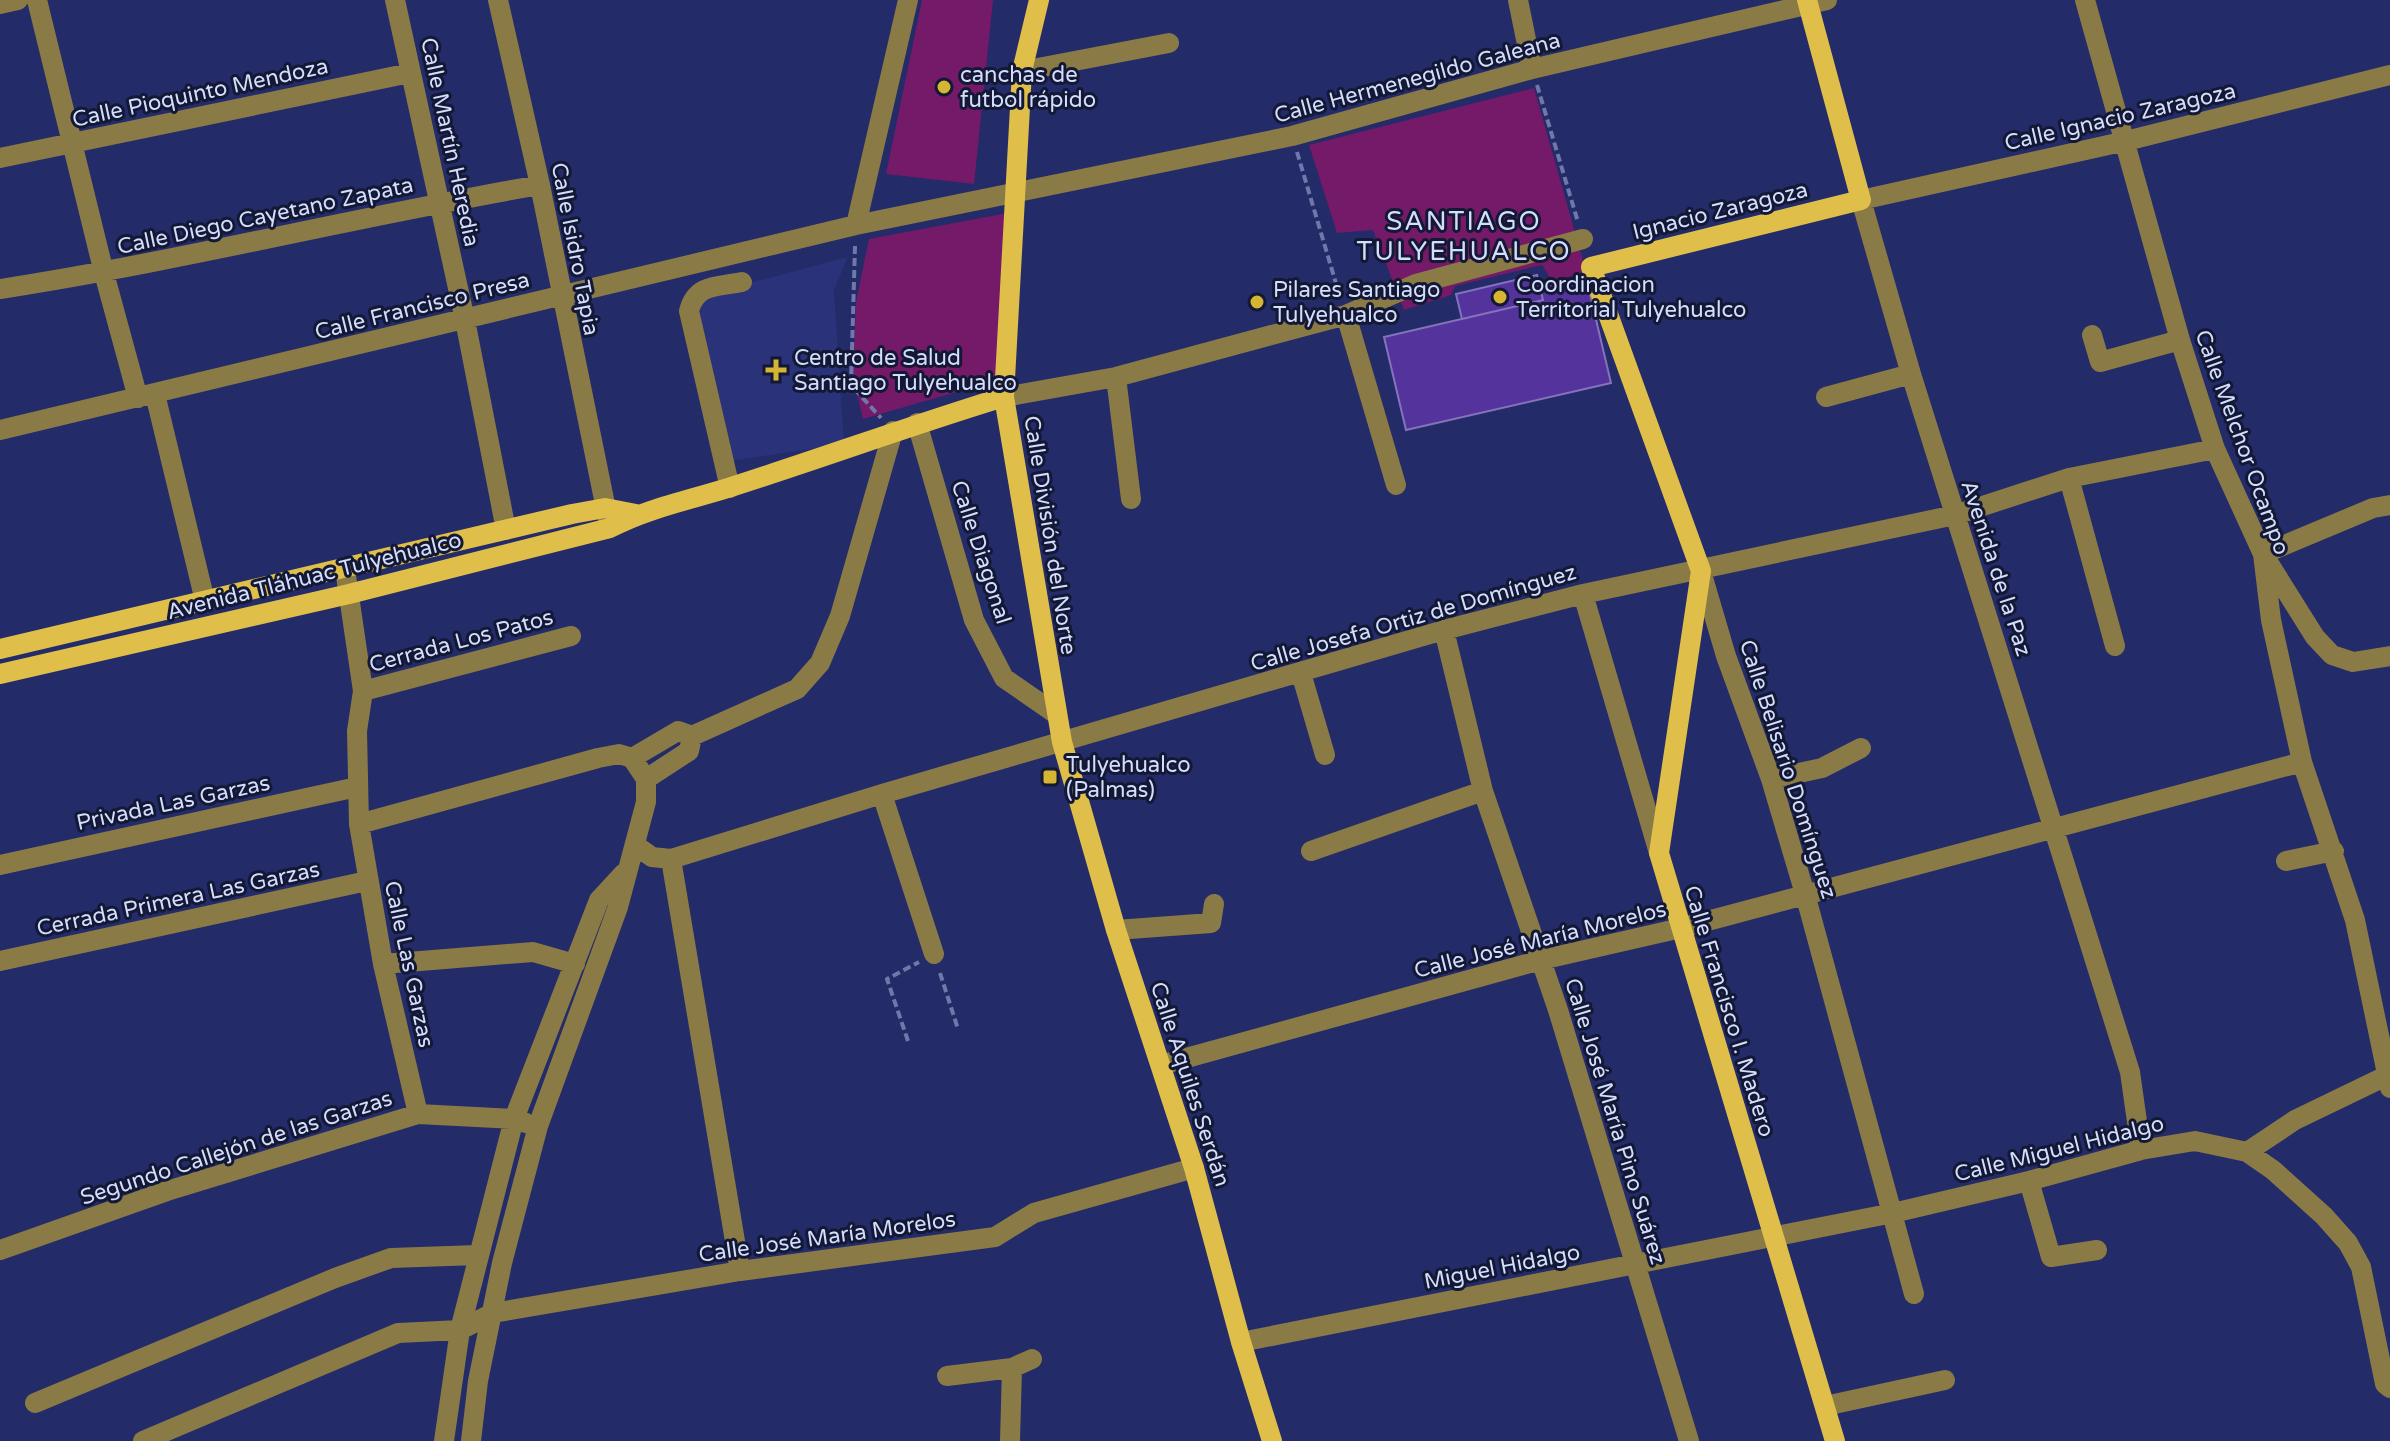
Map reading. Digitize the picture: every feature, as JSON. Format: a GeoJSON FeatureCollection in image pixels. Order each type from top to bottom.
{"type":"FeatureCollection","features":[{"type":"Feature","properties":{"kind":"main road","name":"Calle División del Norte"},"geometry":{"type":"LineString","coordinates":[[1039,0],[1022,71],[1004,397],[1062,742]]}},
{"type":"Feature","properties":{"kind":"main road","name":"Avenida de la Paz"},"geometry":{"type":"LineString","coordinates":[[1814,2],[1861,200]]}},
{"type":"Feature","properties":{"kind":"main road","name":"Ignacio Zaragoza"},"geometry":{"type":"LineString","coordinates":[[1591,267],[1861,200]]}},
{"type":"Feature","properties":{"kind":"main road","name":"Calle Belisario Domínguez"},"geometry":{"type":"LineString","coordinates":[[1591,267],[1701,571]]}},
{"type":"Feature","properties":{"kind":"main road","name":"Avenida Tláhuac Tulyehualco"},"geometry":{"type":"LineString","coordinates":[[0,649],[506,530],[636,514],[730,488],[917,423],[1004,397]]}},
{"type":"Feature","properties":{"kind":"main road","name":"Avenida Tláhuac Tulyehualco"},"geometry":{"type":"LineString","coordinates":[[0,674],[349,594],[607,518]]}},
{"type":"Feature","properties":{"kind":"main road"},"geometry":{"type":"LineString","coordinates":[[1659,853],[1701,571]]}},
{"type":"Feature","properties":{"kind":"main road","name":"Calle Aquiles Serdán"},"geometry":{"type":"LineString","coordinates":[[1062,742],[1116,930],[1194,1168],[1241,1342],[1272,1441]]}},
{"type":"Feature","properties":{"kind":"main road","name":"Calle Francisco I. Madero"},"geometry":{"type":"LineString","coordinates":[[1659,853],[1835,1441]]}},
{"type":"Feature","properties":{"kind":"street"},"geometry":{"type":"LineString","coordinates":[[0,4],[18,0]]}},
{"type":"Feature","properties":{"kind":"street"},"geometry":{"type":"LineString","coordinates":[[37,0],[104,273],[146,396],[205,601]]}},
{"type":"Feature","properties":{"kind":"street","name":"Calle Martín Heredia"},"geometry":{"type":"LineString","coordinates":[[395,0],[465,320],[506,530]]}},
{"type":"Feature","properties":{"kind":"street","name":"Calle Isidro Tapia"},"geometry":{"type":"LineString","coordinates":[[498,0],[540,185],[607,518]]}},
{"type":"Feature","properties":{"kind":"street"},"geometry":{"type":"LineString","coordinates":[[856,225],[908,0]]}},
{"type":"Feature","properties":{"kind":"street"},"geometry":{"type":"LineString","coordinates":[[1518,0],[1532,69]]}},
{"type":"Feature","properties":{"kind":"street","name":"Calle Melchor Ocampo"},"geometry":{"type":"LineString","coordinates":[[2085,0],[2180,340],[2215,449],[2263,554],[2271,620],[2302,762],[2355,920],[2389,1082]]}},
{"type":"Feature","properties":{"kind":"street","name":"Calle Hermenegildo Galeana"},"geometry":{"type":"LineString","coordinates":[[856,225],[1292,136],[1532,69],[1814,2]]}},
{"type":"Feature","properties":{"kind":"street"},"geometry":{"type":"LineString","coordinates":[[1022,71],[1169,43]]}},
{"type":"Feature","properties":{"kind":"street","name":"Calle Pioquinto Mendoza"},"geometry":{"type":"LineString","coordinates":[[0,158],[410,73]]}},
{"type":"Feature","properties":{"kind":"street","name":"Calle Ignacio Zaragoza"},"geometry":{"type":"LineString","coordinates":[[1861,200],[2126,141],[2390,75]]}},
{"type":"Feature","properties":{"kind":"street","name":"Calle Diego Cayetano Zapata"},"geometry":{"type":"LineString","coordinates":[[0,289],[104,273],[440,202],[540,185]]}},
{"type":"Feature","properties":{"kind":"street","name":"Avenida de la Paz"},"geometry":{"type":"LineString","coordinates":[[1861,200],[1911,374],[2130,1072],[2141,1150]]}},
{"type":"Feature","properties":{"kind":"street","name":"Calle Francisco Presa"},"geometry":{"type":"LineString","coordinates":[[0,430],[856,225]]}},
{"type":"Feature","properties":{"kind":"street"},"geometry":{"type":"LineString","coordinates":[[1004,397],[1116,377],[1346,315],[1416,284],[1583,239]]}},
{"type":"Feature","properties":{"kind":"street"},"geometry":{"type":"LineString","coordinates":[[730,488],[689,311],[692,298],[698,292],[742,282]]}},
{"type":"Feature","properties":{"kind":"street"},"geometry":{"type":"LineString","coordinates":[[1346,315],[1396,485]]}},
{"type":"Feature","properties":{"kind":"street"},"geometry":{"type":"LineString","coordinates":[[2092,335],[2100,362],[2180,340]]}},
{"type":"Feature","properties":{"kind":"street"},"geometry":{"type":"LineString","coordinates":[[1826,397],[1911,374]]}},
{"type":"Feature","properties":{"kind":"street"},"geometry":{"type":"LineString","coordinates":[[1116,377],[1131,499]]}},
{"type":"Feature","properties":{"kind":"street","name":"Calle Diagonal"},"geometry":{"type":"LineString","coordinates":[[917,423],[974,620],[1004,678],[1056,714]]}},
{"type":"Feature","properties":{"kind":"street"},"geometry":{"type":"LineString","coordinates":[[632,758],[678,731],[692,736],[797,689],[820,663],[840,616],[893,431]]}},
{"type":"Feature","properties":{"kind":"street","name":"Calle Josefa Ortiz de Domínguez"},"geometry":{"type":"LineString","coordinates":[[671,859],[1444,630],[1583,594],[1955,515],[2069,478],[2215,449]]}},
{"type":"Feature","properties":{"kind":"street"},"geometry":{"type":"LineString","coordinates":[[2069,478],[2115,646]]}},
{"type":"Feature","properties":{"kind":"street"},"geometry":{"type":"LineString","coordinates":[[2390,505],[2373,508],[2263,554],[2315,637],[2332,655],[2353,662],[2390,656]]}},
{"type":"Feature","properties":{"kind":"street","name":"Calle Las Garzas"},"geometry":{"type":"LineString","coordinates":[[345,569],[363,691],[357,731],[359,824],[383,964],[418,1114]]}},
{"type":"Feature","properties":{"kind":"street","name":"Calle Belisario Domínguez"},"geometry":{"type":"LineString","coordinates":[[1701,571],[1726,656],[1771,779],[1805,894],[1914,1294]]}},
{"type":"Feature","properties":{"kind":"street","name":"Calle Francisco I. Madero"},"geometry":{"type":"LineString","coordinates":[[1583,594],[1659,853]]}},
{"type":"Feature","properties":{"kind":"street","name":"Calle José María Pino Suárez"},"geometry":{"type":"LineString","coordinates":[[1444,630],[1483,791],[1541,960],[1689,1441]]}},
{"type":"Feature","properties":{"kind":"street","name":"Cerrada Los Patos"},"geometry":{"type":"LineString","coordinates":[[363,691],[571,636]]}},
{"type":"Feature","properties":{"kind":"street"},"geometry":{"type":"LineString","coordinates":[[1301,673],[1325,755]]}},
{"type":"Feature","properties":{"kind":"street"},"geometry":{"type":"LineString","coordinates":[[646,779],[689,751],[692,736]]}},
{"type":"Feature","properties":{"kind":"street"},"geometry":{"type":"LineString","coordinates":[[1771,779],[1822,768],[1861,748]]}},
{"type":"Feature","properties":{"kind":"street"},"geometry":{"type":"LineString","coordinates":[[359,824],[619,754],[632,758],[646,779],[646,802],[618,907],[538,1126],[502,1263],[478,1381],[471,1441]]}},
{"type":"Feature","properties":{"kind":"street","name":"Calle José María Morelos"},"geometry":{"type":"LineString","coordinates":[[1161,1065],[1541,960],[1681,928],[2302,762]]}},
{"type":"Feature","properties":{"kind":"street","name":"Privada Las Garzas"},"geometry":{"type":"LineString","coordinates":[[0,865],[357,787]]}},
{"type":"Feature","properties":{"kind":"street"},"geometry":{"type":"LineString","coordinates":[[1311,851],[1483,791]]}},
{"type":"Feature","properties":{"kind":"street"},"geometry":{"type":"LineString","coordinates":[[882,794],[934,954]]}},
{"type":"Feature","properties":{"kind":"street"},"geometry":{"type":"LineString","coordinates":[[635,845],[652,857],[671,859],[740,1271]]}},
{"type":"Feature","properties":{"kind":"street"},"geometry":{"type":"LineString","coordinates":[[2286,861],[2334,851]]}},
{"type":"Feature","properties":{"kind":"street"},"geometry":{"type":"LineString","coordinates":[[444,1441],[460,1330],[514,1119],[599,900],[627,870]]}},
{"type":"Feature","properties":{"kind":"street","name":"Cerrada Primera Las Garzas"},"geometry":{"type":"LineString","coordinates":[[0,961],[367,881]]}},
{"type":"Feature","properties":{"kind":"street"},"geometry":{"type":"LineString","coordinates":[[1116,930],[1211,923],[1214,904]]}},
{"type":"Feature","properties":{"kind":"street"},"geometry":{"type":"LineString","coordinates":[[383,964],[533,952],[575,964]]}},
{"type":"Feature","properties":{"kind":"street"},"geometry":{"type":"LineString","coordinates":[[2389,1082],[2295,1120],[2247,1152],[2273,1170],[2324,1216],[2348,1243],[2361,1267],[2385,1384],[2390,1388]]}},
{"type":"Feature","properties":{"kind":"street","name":"Segundo Callejón de las Garzas"},"geometry":{"type":"LineString","coordinates":[[0,1250],[167,1191],[418,1114],[514,1119],[538,1126]]}},
{"type":"Feature","properties":{"kind":"street","name":"Calle Miguel Hidalgo"},"geometry":{"type":"LineString","coordinates":[[1772,1236],[1893,1213],[2029,1181],[2141,1150],[2195,1141],[2247,1152]]}},
{"type":"Feature","properties":{"kind":"street","name":"Calle José María Morelos"},"geometry":{"type":"LineString","coordinates":[[460,1330],[493,1313],[740,1271],[995,1237],[1034,1213],[1194,1168]]}},
{"type":"Feature","properties":{"kind":"street"},"geometry":{"type":"LineString","coordinates":[[2029,1181],[2051,1257],[2097,1250]]}},
{"type":"Feature","properties":{"kind":"street","name":"Miguel Hidalgo"},"geometry":{"type":"LineString","coordinates":[[1241,1342],[1772,1236]]}},
{"type":"Feature","properties":{"kind":"street"},"geometry":{"type":"LineString","coordinates":[[35,1403],[335,1278],[391,1258],[478,1255]]}},
{"type":"Feature","properties":{"kind":"street"},"geometry":{"type":"LineString","coordinates":[[143,1441],[398,1333],[460,1330]]}},
{"type":"Feature","properties":{"kind":"street"},"geometry":{"type":"LineString","coordinates":[[947,1376],[1012,1368],[1032,1359]]}},
{"type":"Feature","properties":{"kind":"street"},"geometry":{"type":"LineString","coordinates":[[1010,1441],[1012,1368]]}},
{"type":"Feature","properties":{"kind":"street"},"geometry":{"type":"LineString","coordinates":[[1825,1406],[1945,1380]]}},
{"type":"Feature","properties":{"kind":"path"},"geometry":{"type":"LineString","coordinates":[[1532,69],[1583,239]]}},
{"type":"Feature","properties":{"kind":"path"},"geometry":{"type":"LineString","coordinates":[[1292,136],[1346,315]]}},
{"type":"Feature","properties":{"kind":"path"},"geometry":{"type":"LineString","coordinates":[[856,225],[851,385],[893,431]]}},
{"type":"Feature","properties":{"kind":"path"},"geometry":{"type":"LineString","coordinates":[[908,1041],[887,979],[934,954],[958,1029]]}},
{"type":"Feature","properties":{"kind":"shaded area","name":"canchas de futbol rápido"},"geometry":{"type":"Polygon","coordinates":[[[922,0],[993,0],[974,184],[886,174],[922,0]]]}},
{"type":"Feature","properties":{"kind":"shaded area"},"geometry":{"type":"Polygon","coordinates":[[[1534,88],[1586,271],[1553,282],[1542,265],[1455,286],[1451,295],[1404,310],[1373,230],[1337,233],[1309,145],[1534,88]]]}},
{"type":"Feature","properties":{"kind":"shaded area"},"geometry":{"type":"Polygon","coordinates":[[[1013,212],[998,380],[863,419],[853,375],[856,302],[869,239],[1013,212]]]}},
{"type":"Feature","properties":{"kind":"shaded area","name":"Centro de Salud Santiago Tulyehualco"},"geometry":{"type":"Polygon","coordinates":[[[848,257],[834,290],[844,444],[731,461],[696,297],[848,257]]]}},
{"type":"Feature","properties":{"kind":"building","name":"Coordinacion Territorial Tulyehualco"},"geometry":{"type":"Polygon","coordinates":[[[1537,275],[1543,300],[1462,319],[1456,294],[1537,275]]]}},
{"type":"Feature","properties":{"kind":"building"},"geometry":{"type":"Polygon","coordinates":[[[1586,277],[1611,383],[1406,430],[1384,337],[1543,300],[1540,287],[1586,277]]]}},
{"type":"Feature","properties":{"kind":"place","name":"canchas de futbol rápido"},"geometry":{"type":"Point","coordinates":[944,87]}},
{"type":"Feature","properties":{"kind":"place","name":"Coordinacion Territorial Tulyehualco"},"geometry":{"type":"Point","coordinates":[1500,297]}},
{"type":"Feature","properties":{"kind":"place","name":"Pilares Santiago Tulyehualco"},"geometry":{"type":"Point","coordinates":[1257,302]}},
{"type":"Feature","properties":{"kind":"place","name":"Centro de Salud Santiago Tulyehualco"},"geometry":{"type":"Point","coordinates":[776,370]}},
{"type":"Feature","properties":{"kind":"place","name":"Tulyehualco (Palmas)"},"geometry":{"type":"Point","coordinates":[1050,777]}},
{"type":"Feature","properties":{"kind":"district","name":"SANTIAGO TULYEHUALCO"},"geometry":{"type":"Point","coordinates":[1464,236]}}]}
